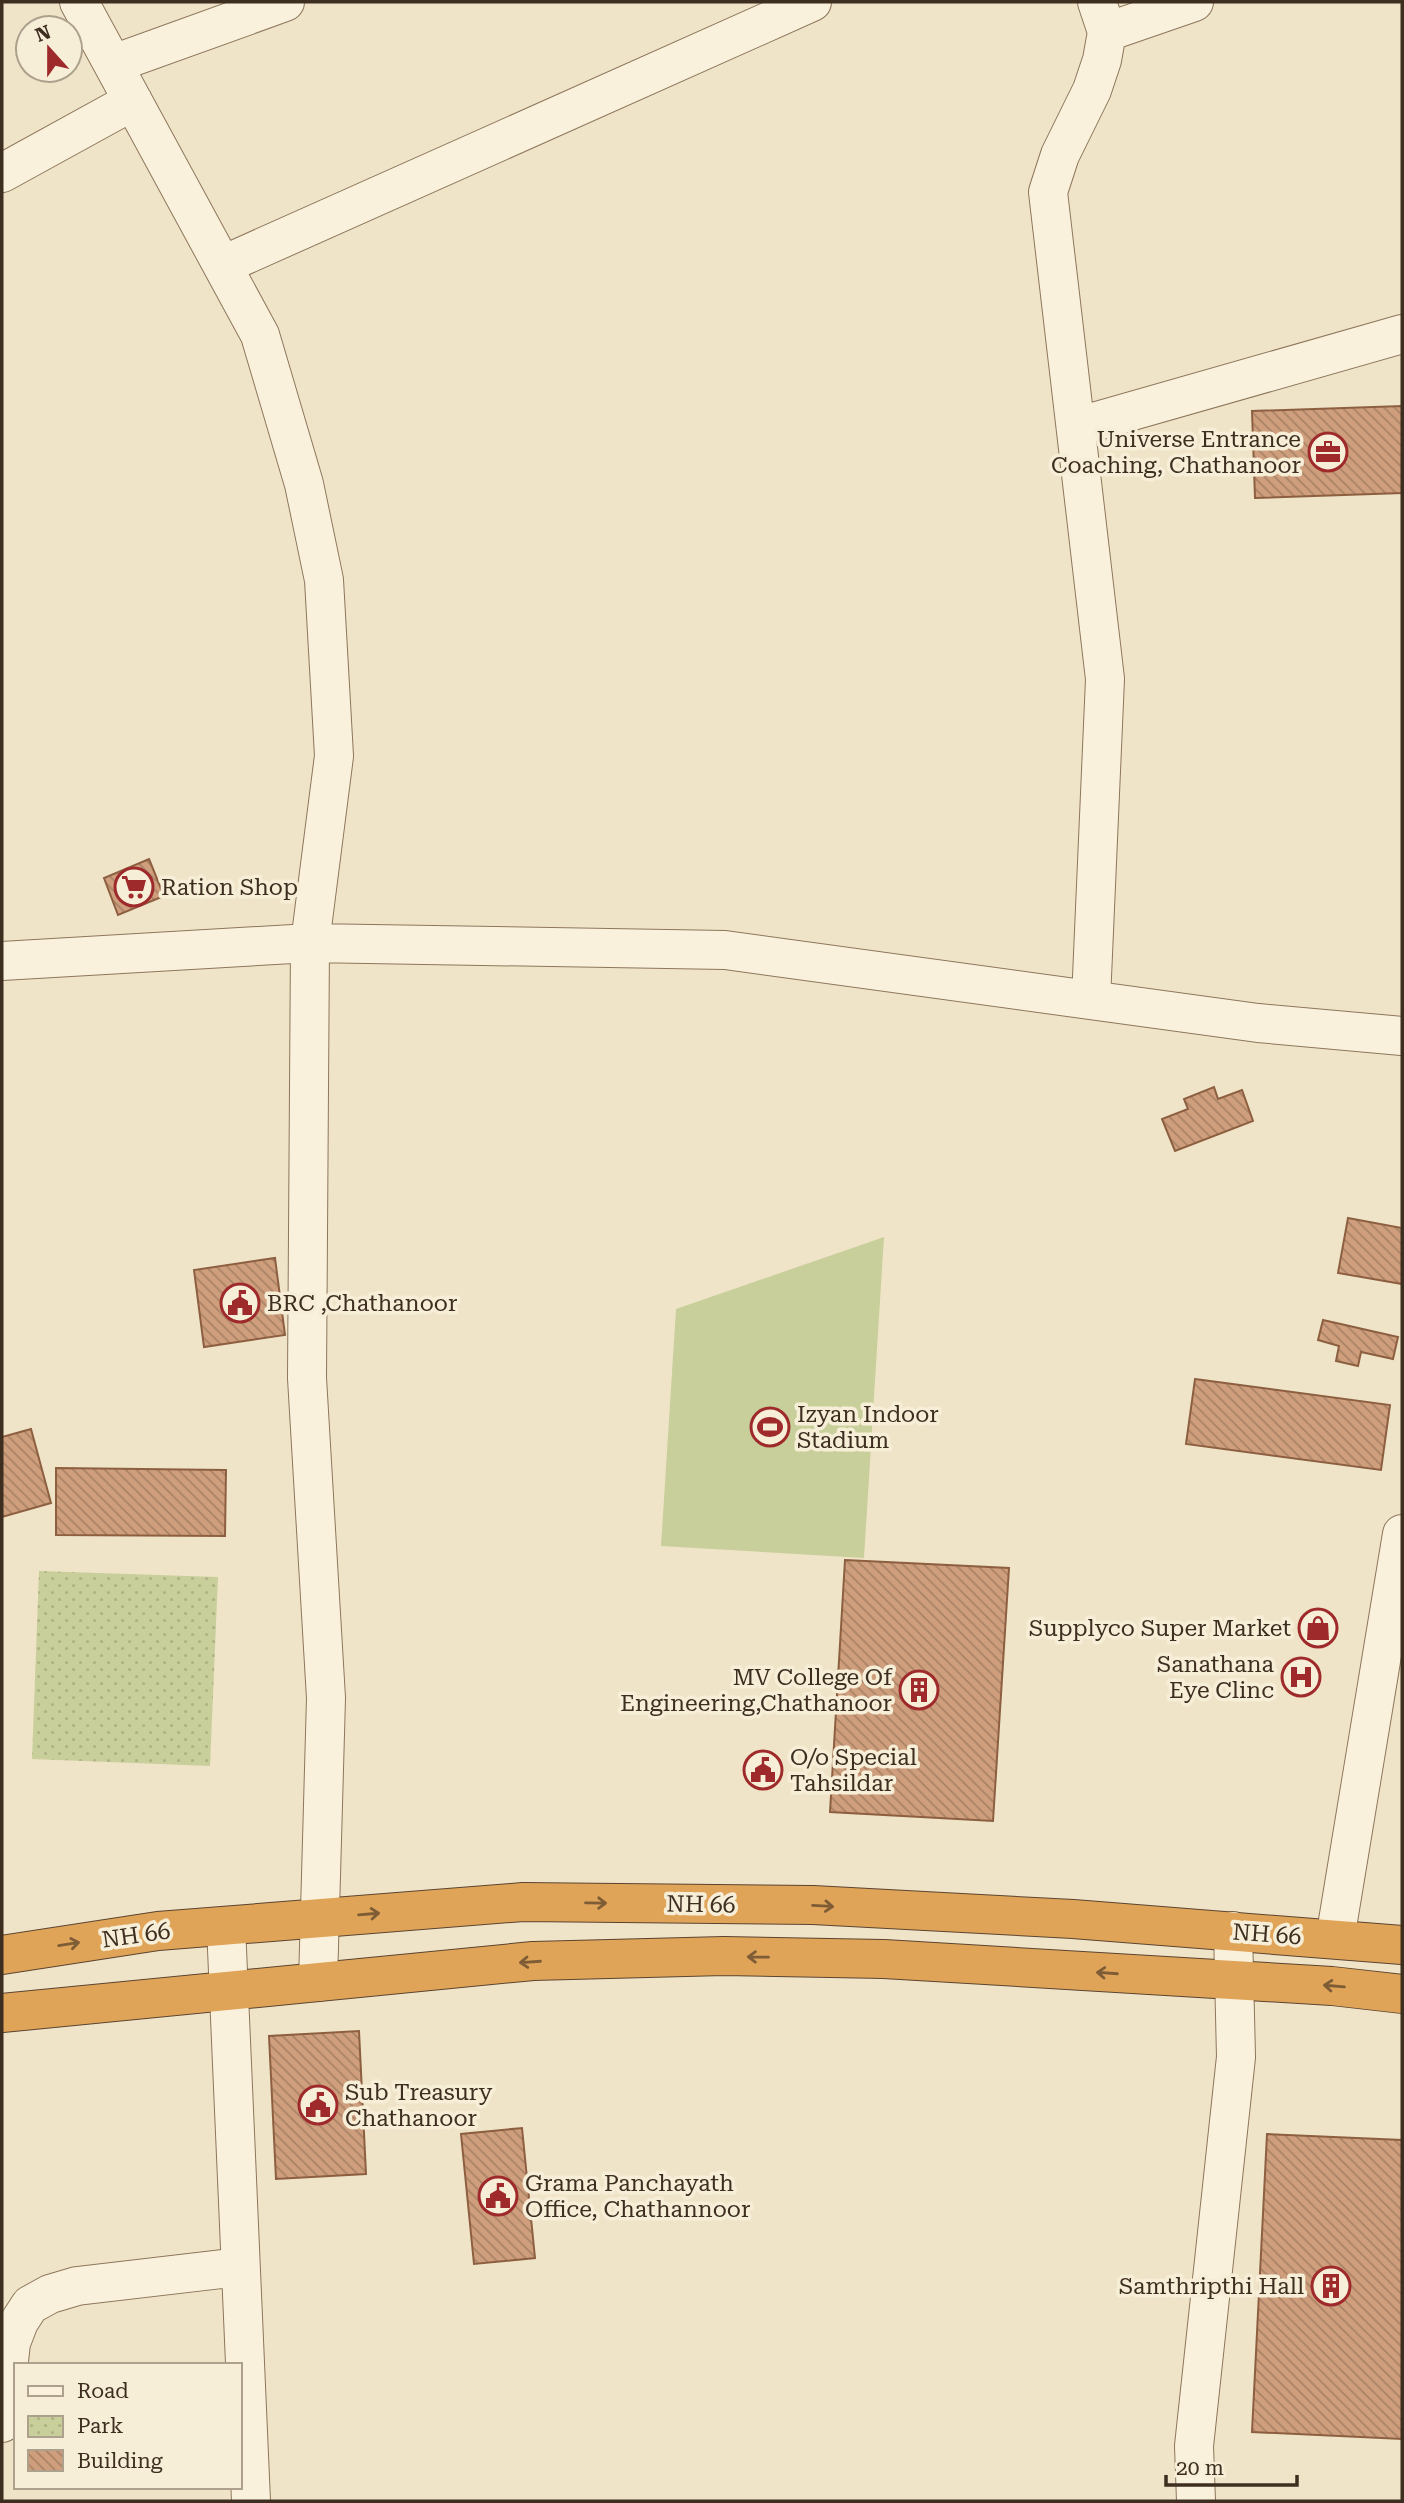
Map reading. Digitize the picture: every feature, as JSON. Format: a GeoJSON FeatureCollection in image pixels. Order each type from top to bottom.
{"type":"FeatureCollection","features":[{"type":"Feature","properties":{"kind":"highway","name":"NH 66"},"geometry":{"type":"LineString","coordinates":[[2,1955],[158,1931],[523,1902],[813,1905],[1073,1919],[1402,1945]]}},
{"type":"Feature","properties":{"kind":"highway","name":"NH 66"},"geometry":{"type":"LineString","coordinates":[[2,2012],[533,1961],[724,1956],[884,1959],[1332,1986],[1402,1994]]}},
{"type":"Feature","properties":{"kind":"street"},"geometry":{"type":"LineString","coordinates":[[79,2],[260,335],[304,484],[324,580],[334,756],[310,943],[307,1378],[326,1698],[318,1982]]}},
{"type":"Feature","properties":{"kind":"street"},"geometry":{"type":"LineString","coordinates":[[113,64],[285,2]]}},
{"type":"Feature","properties":{"kind":"street"},"geometry":{"type":"LineString","coordinates":[[223,265],[811,2]]}},
{"type":"Feature","properties":{"kind":"street"},"geometry":{"type":"LineString","coordinates":[[1091,1000],[1105,679],[1048,192],[1060,155],[1092,90],[1102,60],[1102,17],[1194,2]]}},
{"type":"Feature","properties":{"kind":"street"},"geometry":{"type":"LineString","coordinates":[[2,173],[134,101]]}},
{"type":"Feature","properties":{"kind":"street"},"geometry":{"type":"LineString","coordinates":[[1076,427],[1402,334]]}},
{"type":"Feature","properties":{"kind":"street"},"geometry":{"type":"LineString","coordinates":[[2,961],[310,943],[725,950],[1258,1023],[1402,1036]]}},
{"type":"Feature","properties":{"kind":"street"},"geometry":{"type":"LineString","coordinates":[[1335,1939],[1402,1534]]}},
{"type":"Feature","properties":{"kind":"street"},"geometry":{"type":"LineString","coordinates":[[226,1926],[251,2501]]}},
{"type":"Feature","properties":{"kind":"street"},"geometry":{"type":"LineString","coordinates":[[1196,2501],[1194,2446],[1236,2057],[1233,1931]]}},
{"type":"Feature","properties":{"kind":"street"},"geometry":{"type":"LineString","coordinates":[[2,2423],[11,2343],[19,2322],[30,2305],[50,2294],[76,2286],[239,2267]]}},
{"type":"Feature","properties":{"kind":"green space","name":"Izyan Indoor Stadium"},"geometry":{"type":"Polygon","coordinates":[[[884,1237],[864,1558],[661,1546],[676,1309],[884,1237]]]}},
{"type":"Feature","properties":{"kind":"green space"},"geometry":{"type":"Polygon","coordinates":[[[39,1571],[218,1577],[210,1766],[32,1759],[39,1571]]]}},
{"type":"Feature","properties":{"kind":"building","name":"Universe Entrance Coaching, Chathanoor"},"geometry":{"type":"Polygon","coordinates":[[[1402,406],[1402,493],[1255,498],[1252,411],[1402,406]]]}},
{"type":"Feature","properties":{"kind":"building","name":"Ration Shop"},"geometry":{"type":"Polygon","coordinates":[[[149,859],[164,896],[118,915],[104,878],[149,859]]]}},
{"type":"Feature","properties":{"kind":"building"},"geometry":{"type":"Polygon","coordinates":[[[1214,1087],[1218,1099],[1242,1090],[1253,1121],[1175,1151],[1162,1119],[1188,1109],[1184,1099],[1214,1087]]]}},
{"type":"Feature","properties":{"kind":"building"},"geometry":{"type":"Polygon","coordinates":[[[1348,1218],[1402,1228],[1402,1284],[1338,1273],[1348,1218]]]}},
{"type":"Feature","properties":{"kind":"building","name":"BRC ,Chathanoor"},"geometry":{"type":"Polygon","coordinates":[[[275,1258],[285,1335],[204,1347],[194,1270],[275,1258]]]}},
{"type":"Feature","properties":{"kind":"building"},"geometry":{"type":"Polygon","coordinates":[[[1323,1320],[1398,1337],[1393,1359],[1361,1352],[1358,1366],[1336,1361],[1339,1346],[1318,1340],[1323,1320]]]}},
{"type":"Feature","properties":{"kind":"building"},"geometry":{"type":"Polygon","coordinates":[[[1195,1379],[1390,1405],[1381,1470],[1186,1444],[1195,1379]]]}},
{"type":"Feature","properties":{"kind":"building"},"geometry":{"type":"Polygon","coordinates":[[[31,1429],[51,1503],[2,1517],[2,1437],[31,1429]]]}},
{"type":"Feature","properties":{"kind":"building"},"geometry":{"type":"Polygon","coordinates":[[[56,1468],[226,1470],[225,1536],[56,1535],[56,1468]]]}},
{"type":"Feature","properties":{"kind":"building","name":"MV College Of Engineering,Chathanoor"},"geometry":{"type":"Polygon","coordinates":[[[845,1560],[1009,1568],[993,1821],[830,1812],[845,1560]]]}},
{"type":"Feature","properties":{"kind":"building","name":"Sub Treasury Chathanoor"},"geometry":{"type":"Polygon","coordinates":[[[359,2031],[366,2174],[276,2179],[269,2036],[359,2031]]]}},
{"type":"Feature","properties":{"kind":"building","name":"Grama Panchayath Office, Chathannoor"},"geometry":{"type":"Polygon","coordinates":[[[522,2128],[535,2258],[474,2264],[461,2134],[522,2128]]]}},
{"type":"Feature","properties":{"kind":"building","name":"Samthripthi Hall"},"geometry":{"type":"Polygon","coordinates":[[[1267,2134],[1402,2140],[1402,2439],[1252,2432],[1267,2134]]]}},
{"type":"Feature","properties":{"kind":"place","name":"Universe Entrance Coaching, Chathanoor"},"geometry":{"type":"Point","coordinates":[1328,452]}},
{"type":"Feature","properties":{"kind":"place","name":"Ration Shop"},"geometry":{"type":"Point","coordinates":[134,887]}},
{"type":"Feature","properties":{"kind":"place","name":"BRC ,Chathanoor"},"geometry":{"type":"Point","coordinates":[240,1303]}},
{"type":"Feature","properties":{"kind":"place","name":"Izyan Indoor Stadium"},"geometry":{"type":"Point","coordinates":[770,1427]}},
{"type":"Feature","properties":{"kind":"place","name":"Supplyco Super Market"},"geometry":{"type":"Point","coordinates":[1318,1628]}},
{"type":"Feature","properties":{"kind":"place","name":"Sanathana Eye Clinc"},"geometry":{"type":"Point","coordinates":[1301,1677]}},
{"type":"Feature","properties":{"kind":"place","name":"MV College Of Engineering,Chathanoor"},"geometry":{"type":"Point","coordinates":[919,1690]}},
{"type":"Feature","properties":{"kind":"place","name":"O/o Special Tahsildar"},"geometry":{"type":"Point","coordinates":[763,1770]}},
{"type":"Feature","properties":{"kind":"place","name":"Sub Treasury Chathanoor"},"geometry":{"type":"Point","coordinates":[318,2105]}},
{"type":"Feature","properties":{"kind":"place","name":"Grama Panchayath Office, Chathannoor"},"geometry":{"type":"Point","coordinates":[498,2196]}},
{"type":"Feature","properties":{"kind":"place","name":"Samthripthi Hall"},"geometry":{"type":"Point","coordinates":[1331,2286]}}]}
